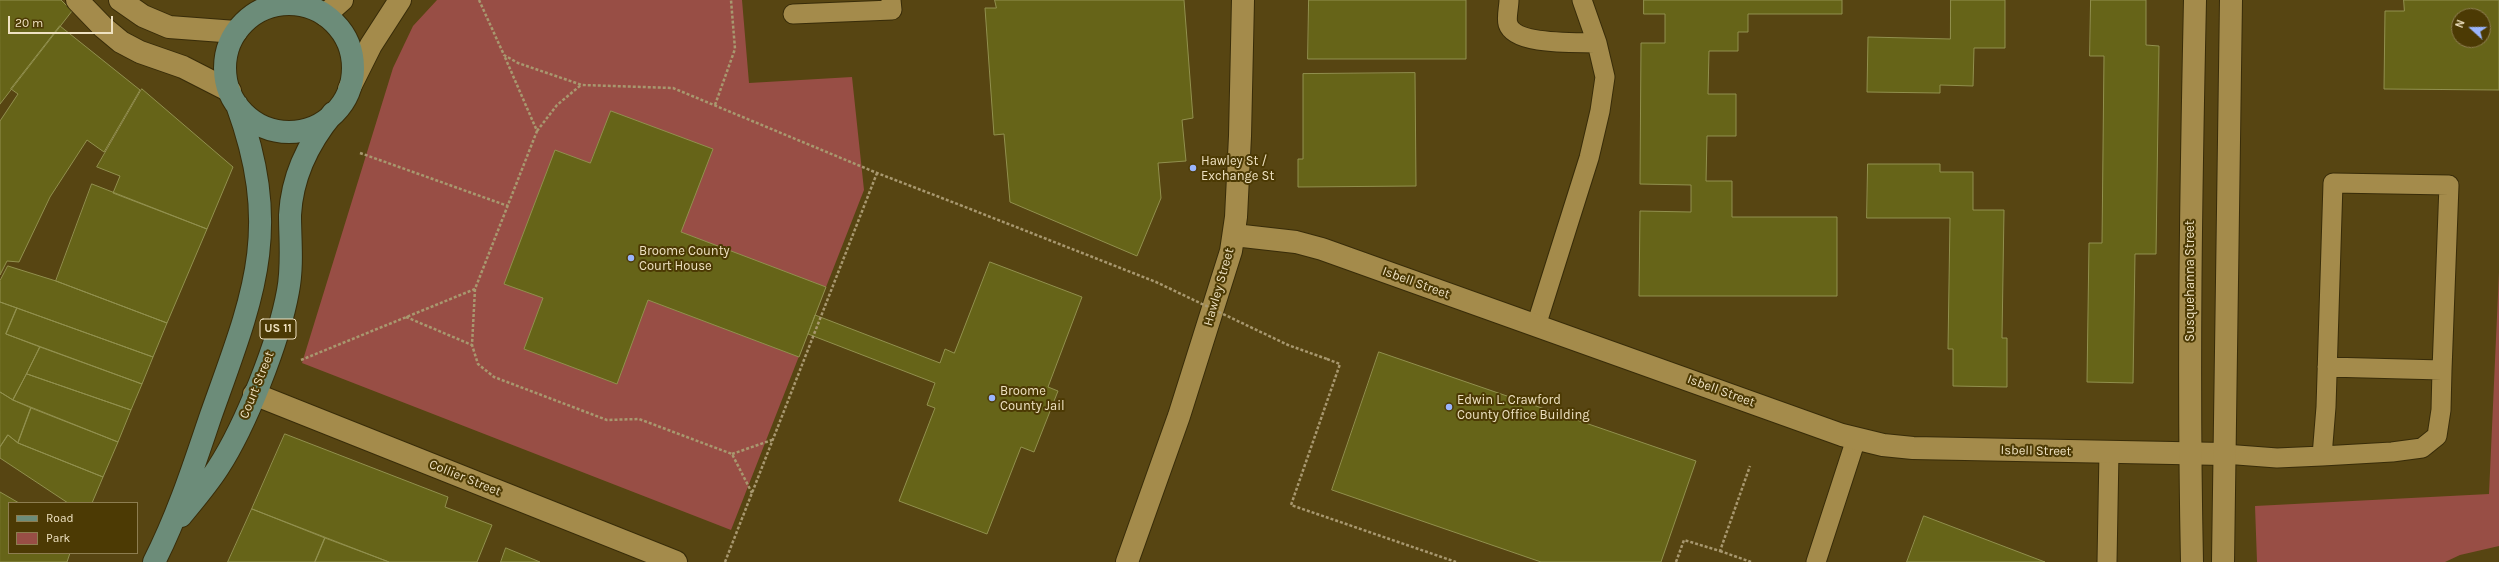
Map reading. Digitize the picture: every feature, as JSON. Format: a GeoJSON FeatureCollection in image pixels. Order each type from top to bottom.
{"type":"FeatureCollection","features":[{"type":"Feature","properties":{"kind":"main road","name":"US 11"},"geometry":{"type":"LineString","coordinates":[[233,98],[226,76],[225,61],[241,26],[256,0]]}},
{"type":"Feature","properties":{"kind":"main road"},"geometry":{"type":"LineString","coordinates":[[241,26],[264,9],[277,5],[291,4],[316,8]]}},
{"type":"Feature","properties":{"kind":"main road","name":"US 11"},"geometry":{"type":"LineString","coordinates":[[316,8],[340,29],[349,48],[352,68],[349,89],[333,114]]}},
{"type":"Feature","properties":{"kind":"main road"},"geometry":{"type":"LineString","coordinates":[[233,98],[252,120],[265,127],[279,131],[308,128],[333,114]]}},
{"type":"Feature","properties":{"kind":"main road","name":"Court Street"},"geometry":{"type":"LineString","coordinates":[[154,562],[171,528],[241,332],[259,256],[262,224],[260,192],[250,144],[233,98]]}},
{"type":"Feature","properties":{"kind":"main road","name":"Court Street"},"geometry":{"type":"LineString","coordinates":[[171,528],[218,468],[229,450],[254,394],[276,335],[289,290],[292,258],[291,210],[296,181],[309,147],[333,114]]}},
{"type":"Feature","properties":{"kind":"street"},"geometry":{"type":"LineString","coordinates":[[77,0],[99,23],[121,42],[140,52],[183,67],[233,98]]}},
{"type":"Feature","properties":{"kind":"street"},"geometry":{"type":"LineString","coordinates":[[120,0],[143,16],[169,27],[241,26]]}},
{"type":"Feature","properties":{"kind":"street"},"geometry":{"type":"LineString","coordinates":[[316,8],[342,0]]}},
{"type":"Feature","properties":{"kind":"street"},"geometry":{"type":"LineString","coordinates":[[349,89],[375,38],[400,0]]}},
{"type":"Feature","properties":{"kind":"street","name":"Hawley Street"},"geometry":{"type":"LineString","coordinates":[[1127,562],[1215,305],[1227,268],[1234,235],[1242,106],[1243,0]]}},
{"type":"Feature","properties":{"kind":"street","name":"Susquehanna Street"},"geometry":{"type":"LineString","coordinates":[[2192,562],[2189,454],[2190,216],[2195,0]]}},
{"type":"Feature","properties":{"kind":"street"},"geometry":{"type":"LineString","coordinates":[[2223,562],[2232,0]]}},
{"type":"Feature","properties":{"kind":"street","name":"Isbell Street"},"geometry":{"type":"LineString","coordinates":[[1234,235],[1308,245],[1856,439],[1883,445],[1918,449],[2224,454]]}},
{"type":"Feature","properties":{"kind":"street","name":"Collier Street"},"geometry":{"type":"LineString","coordinates":[[254,394],[676,562]]}},
{"type":"Feature","properties":{"kind":"lane"},"geometry":{"type":"LineString","coordinates":[[793,14],[892,10],[891,0]]}},
{"type":"Feature","properties":{"kind":"lane"},"geometry":{"type":"LineString","coordinates":[[1509,0],[1508,24],[1512,32],[1526,40],[1597,43]]}},
{"type":"Feature","properties":{"kind":"lane"},"geometry":{"type":"LineString","coordinates":[[1536,326],[1590,158],[1600,111],[1605,77],[1597,43],[1582,0]]}},
{"type":"Feature","properties":{"kind":"lane"},"geometry":{"type":"LineString","coordinates":[[2224,454],[2277,458],[2322,456],[2392,452],[2422,448],[2437,436],[2441,410],[2449,185],[2333,183],[2327,366],[2322,456]]}},
{"type":"Feature","properties":{"kind":"lane"},"geometry":{"type":"LineString","coordinates":[[2327,366],[2442,370]]}},
{"type":"Feature","properties":{"kind":"lane"},"geometry":{"type":"LineString","coordinates":[[1816,562],[1856,439]]}},
{"type":"Feature","properties":{"kind":"lane"},"geometry":{"type":"LineString","coordinates":[[2107,562],[2109,452]]}},
{"type":"Feature","properties":{"kind":"path"},"geometry":{"type":"LineString","coordinates":[[478,0],[538,131]]}},
{"type":"Feature","properties":{"kind":"path"},"geometry":{"type":"LineString","coordinates":[[715,105],[735,49],[731,0]]}},
{"type":"Feature","properties":{"kind":"path"},"geometry":{"type":"LineString","coordinates":[[504,55],[518,64],[582,85],[673,88],[877,173],[1156,282],[1288,345],[1340,364],[1291,505],[1456,562]]}},
{"type":"Feature","properties":{"kind":"path"},"geometry":{"type":"LineString","coordinates":[[582,85],[557,105],[538,131],[475,289],[472,346],[478,364],[494,377],[607,420],[639,419],[732,454],[772,440]]}},
{"type":"Feature","properties":{"kind":"path"},"geometry":{"type":"LineString","coordinates":[[360,153],[508,206]]}},
{"type":"Feature","properties":{"kind":"path"},"geometry":{"type":"LineString","coordinates":[[725,562],[877,173]]}},
{"type":"Feature","properties":{"kind":"path"},"geometry":{"type":"LineString","coordinates":[[294,363],[475,289]]}},
{"type":"Feature","properties":{"kind":"path"},"geometry":{"type":"LineString","coordinates":[[406,317],[472,346]]}},
{"type":"Feature","properties":{"kind":"path"},"geometry":{"type":"LineString","coordinates":[[732,454],[752,493]]}},
{"type":"Feature","properties":{"kind":"path"},"geometry":{"type":"LineString","coordinates":[[1720,551],[1750,466]]}},
{"type":"Feature","properties":{"kind":"path"},"geometry":{"type":"LineString","coordinates":[[1676,562],[1684,540],[1751,562]]}},
{"type":"Feature","properties":{"kind":"green space"},"geometry":{"type":"Polygon","coordinates":[[[437,0],[742,0],[749,83],[852,77],[864,190],[731,530],[302,363],[393,68],[413,26],[437,0]]]}},
{"type":"Feature","properties":{"kind":"green space"},"geometry":{"type":"Polygon","coordinates":[[[2499,272],[2499,546],[2460,555],[2445,562],[2257,562],[2255,506],[2489,494],[2499,272]]]}},
{"type":"Feature","properties":{"kind":"building"},"geometry":{"type":"Polygon","coordinates":[[[0,0],[61,0],[72,11],[0,104],[0,0]]]}},
{"type":"Feature","properties":{"kind":"building"},"geometry":{"type":"Polygon","coordinates":[[[995,0],[1184,0],[1193,118],[1182,120],[1186,161],[1158,163],[1161,198],[1137,256],[1010,202],[1004,134],[994,135],[985,8],[996,8],[995,0]]]}},
{"type":"Feature","properties":{"kind":"building"},"geometry":{"type":"Polygon","coordinates":[[[1309,0],[1466,0],[1466,59],[1308,59],[1309,0]]]}},
{"type":"Feature","properties":{"kind":"building"},"geometry":{"type":"Polygon","coordinates":[[[1644,0],[1842,0],[1842,14],[1748,14],[1748,32],[1738,32],[1738,51],[1709,51],[1708,94],[1736,94],[1736,136],[1707,136],[1706,181],[1732,181],[1732,217],[1837,217],[1837,296],[1639,296],[1640,211],[1691,212],[1691,185],[1640,184],[1641,43],[1665,43],[1665,14],[1644,14],[1644,0]]]}},
{"type":"Feature","properties":{"kind":"building"},"geometry":{"type":"Polygon","coordinates":[[[1951,0],[2005,0],[2005,48],[1974,48],[1973,86],[1940,85],[1940,93],[1867,92],[1868,37],[1950,39],[1951,0]]]}},
{"type":"Feature","properties":{"kind":"building"},"geometry":{"type":"Polygon","coordinates":[[[2091,0],[2146,0],[2146,45],[2159,46],[2156,254],[2135,254],[2133,383],[2087,382],[2089,243],[2102,243],[2104,56],[2090,56],[2091,0]]]}},
{"type":"Feature","properties":{"kind":"building"},"geometry":{"type":"Polygon","coordinates":[[[2404,0],[2499,0],[2499,90],[2384,89],[2385,11],[2404,11],[2404,0]]]}},
{"type":"Feature","properties":{"kind":"building"},"geometry":{"type":"Polygon","coordinates":[[[60,26],[140,90],[104,152],[87,140],[50,197],[19,262],[7,261],[0,275],[0,121],[18,94],[11,89],[60,26]]]}},
{"type":"Feature","properties":{"kind":"building"},"geometry":{"type":"Polygon","coordinates":[[[1415,73],[1416,186],[1298,187],[1298,159],[1303,159],[1303,74],[1415,73]]]}},
{"type":"Feature","properties":{"kind":"building"},"geometry":{"type":"Polygon","coordinates":[[[142,89],[233,167],[207,229],[113,193],[120,176],[97,167],[142,89]]]}},
{"type":"Feature","properties":{"kind":"building","name":"Broome County Court House"},"geometry":{"type":"Polygon","coordinates":[[[611,111],[713,149],[681,232],[826,287],[799,357],[648,300],[617,384],[524,349],[543,298],[504,284],[555,150],[590,163],[611,111]]]}},
{"type":"Feature","properties":{"kind":"building"},"geometry":{"type":"Polygon","coordinates":[[[1868,164],[1940,164],[1940,172],[1973,172],[1973,210],[2004,210],[2002,338],[2007,338],[2007,387],[1953,386],[1953,349],[1948,349],[1950,218],[1867,218],[1868,164]]]}},
{"type":"Feature","properties":{"kind":"building"},"geometry":{"type":"Polygon","coordinates":[[[92,184],[207,229],[167,323],[56,281],[92,184]]]}},
{"type":"Feature","properties":{"kind":"building","name":"Broome County Jail"},"geometry":{"type":"Polygon","coordinates":[[[990,262],[1082,297],[1048,387],[1058,391],[1034,452],[1021,447],[987,534],[899,501],[935,408],[927,405],[935,383],[808,334],[815,315],[940,363],[945,349],[954,353],[990,262]]]}},
{"type":"Feature","properties":{"kind":"building"},"geometry":{"type":"Polygon","coordinates":[[[8,266],[56,281],[167,323],[153,357],[0,302],[0,281],[8,266]]]}},
{"type":"Feature","properties":{"kind":"building"},"geometry":{"type":"Polygon","coordinates":[[[0,302],[17,308],[6,334],[40,347],[13,400],[0,392],[0,302]]]}},
{"type":"Feature","properties":{"kind":"building"},"geometry":{"type":"Polygon","coordinates":[[[17,308],[153,357],[142,384],[6,334],[17,308]]]}},
{"type":"Feature","properties":{"kind":"building"},"geometry":{"type":"Polygon","coordinates":[[[40,347],[142,384],[131,410],[27,374],[40,347]]]}},
{"type":"Feature","properties":{"kind":"building","name":"Edwin L. Crawford County Office Building"},"geometry":{"type":"Polygon","coordinates":[[[1379,352],[1696,461],[1661,562],[1541,562],[1332,490],[1379,352]]]}},
{"type":"Feature","properties":{"kind":"building"},"geometry":{"type":"Polygon","coordinates":[[[27,374],[131,410],[118,442],[13,400],[27,374]]]}},
{"type":"Feature","properties":{"kind":"building"},"geometry":{"type":"Polygon","coordinates":[[[0,392],[31,408],[18,443],[8,435],[0,447],[0,392]]]}},
{"type":"Feature","properties":{"kind":"building"},"geometry":{"type":"Polygon","coordinates":[[[31,408],[118,442],[103,477],[18,443],[31,408]]]}},
{"type":"Feature","properties":{"kind":"building"},"geometry":{"type":"Polygon","coordinates":[[[285,434],[448,497],[445,507],[492,525],[477,562],[389,562],[252,509],[285,434]]]}},
{"type":"Feature","properties":{"kind":"building"},"geometry":{"type":"Polygon","coordinates":[[[8,435],[18,443],[103,477],[92,502],[66,502],[0,458],[0,447],[8,435]]]}},
{"type":"Feature","properties":{"kind":"building"},"geometry":{"type":"Polygon","coordinates":[[[0,492],[17,502],[8,502],[8,554],[70,554],[67,562],[0,562],[0,492]]]}},
{"type":"Feature","properties":{"kind":"building"},"geometry":{"type":"Polygon","coordinates":[[[252,509],[325,538],[315,562],[228,562],[252,509]]]}},
{"type":"Feature","properties":{"kind":"building"},"geometry":{"type":"Polygon","coordinates":[[[1924,516],[2045,562],[1907,562],[1924,516]]]}},
{"type":"Feature","properties":{"kind":"building"},"geometry":{"type":"Polygon","coordinates":[[[325,538],[389,562],[315,562],[325,538]]]}},
{"type":"Feature","properties":{"kind":"building"},"geometry":{"type":"Polygon","coordinates":[[[506,548],[540,562],[501,562],[506,548]]]}},
{"type":"Feature","properties":{"kind":"place","name":"Hawley St / Exchange St"},"geometry":{"type":"Point","coordinates":[1193,168]}},
{"type":"Feature","properties":{"kind":"place","name":"Broome County Court House"},"geometry":{"type":"Point","coordinates":[631,258]}},
{"type":"Feature","properties":{"kind":"place","name":"Broome County Jail"},"geometry":{"type":"Point","coordinates":[992,398]}},
{"type":"Feature","properties":{"kind":"place","name":"Edwin L. Crawford County Office Building"},"geometry":{"type":"Point","coordinates":[1449,407]}}]}
